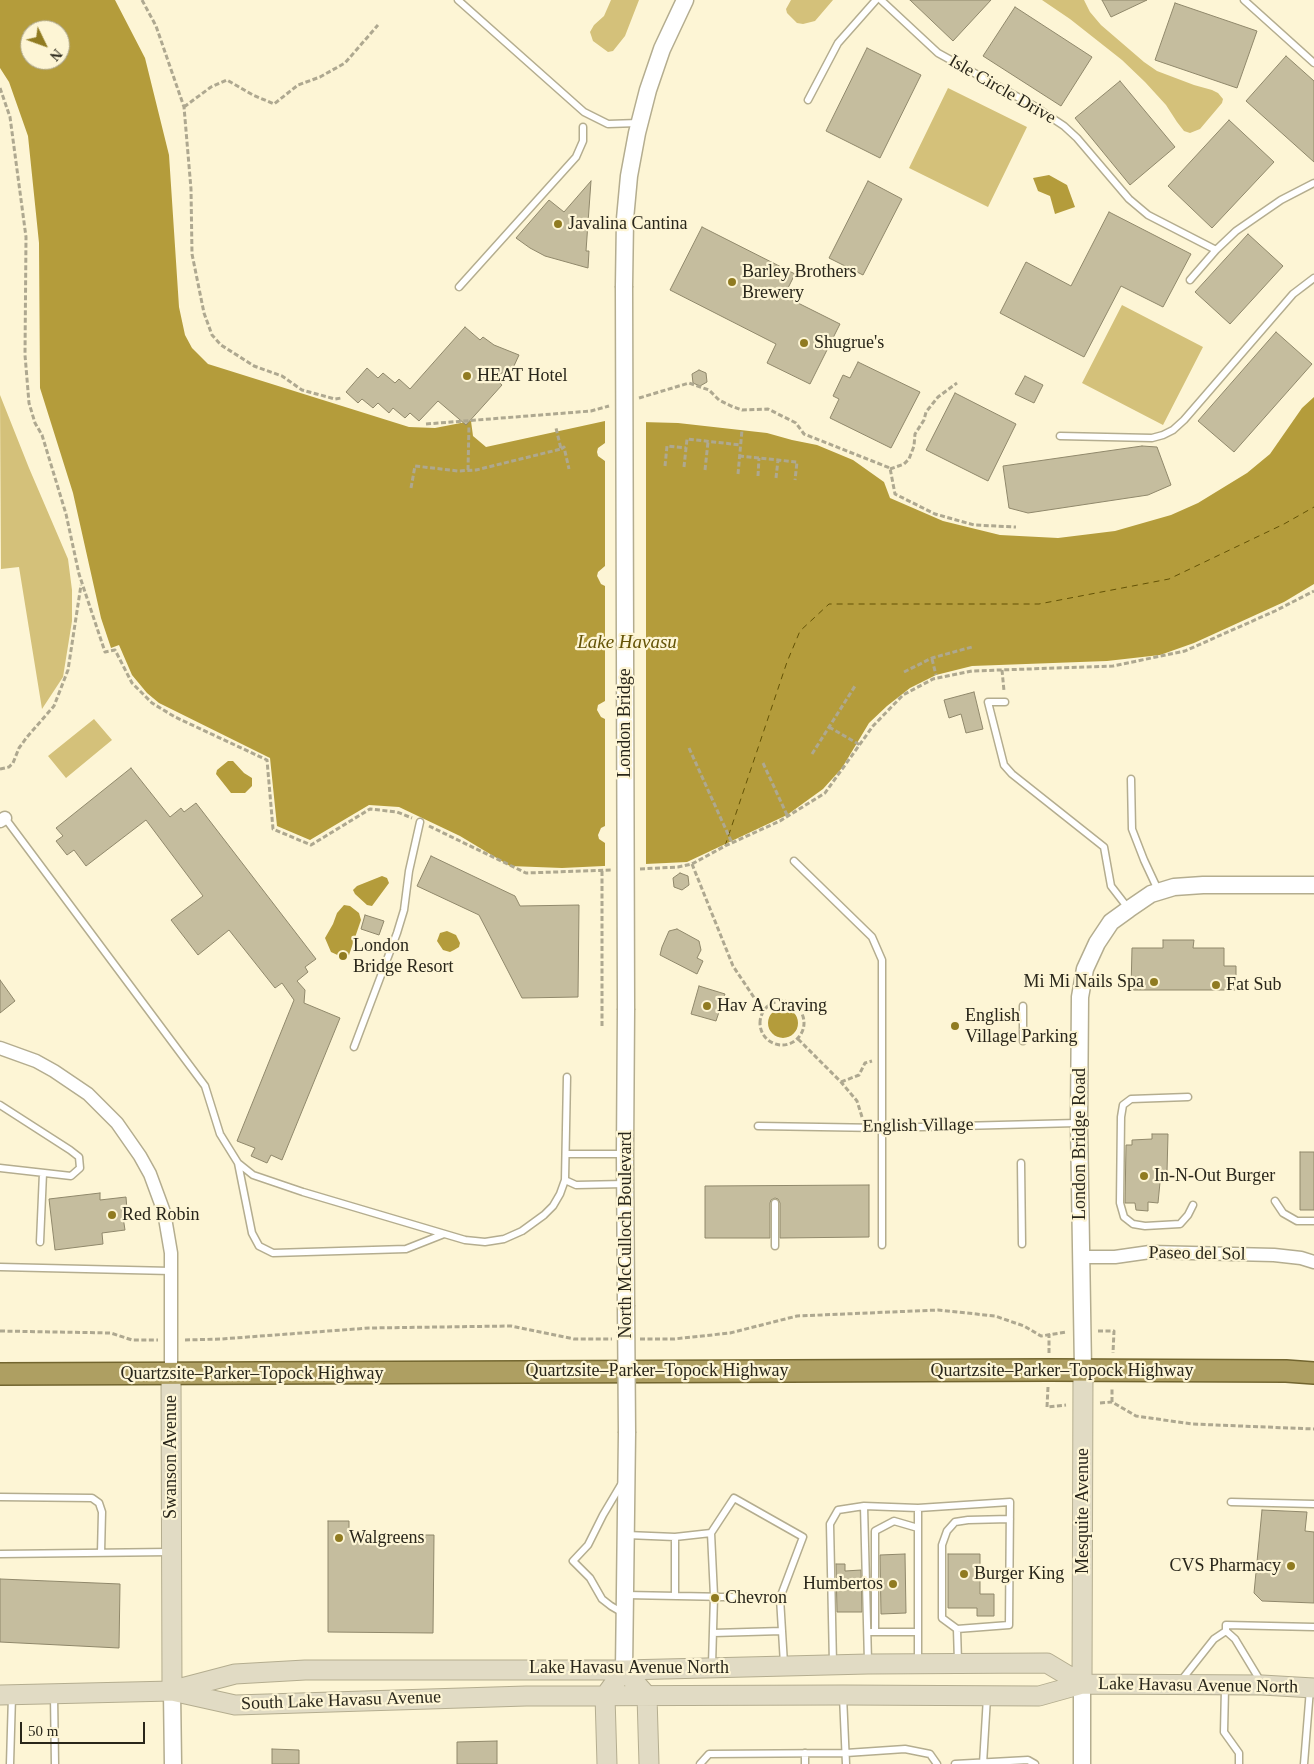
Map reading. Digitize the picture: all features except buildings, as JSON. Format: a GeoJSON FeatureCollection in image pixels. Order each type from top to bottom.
{"type":"FeatureCollection","features":[{"type":"Feature","properties":{"kind":"highway","name":"Quartzsite–Parker–Topock Highway"},"geometry":{"type":"LineString","coordinates":[[0,1374],[171,1375],[611,1371],[1084,1370],[1286,1371],[1314,1373]]}},
{"type":"Feature","properties":{"kind":"main road","name":"Mesquite Avenue"},"geometry":{"type":"LineString","coordinates":[[1082,1684],[1084,1370]]}},
{"type":"Feature","properties":{"kind":"main road","name":"Swanson Avenue"},"geometry":{"type":"LineString","coordinates":[[171,1375],[172,1691]]}},
{"type":"Feature","properties":{"kind":"main road","name":"Lake Havasu Avenue North"},"geometry":{"type":"LineString","coordinates":[[172,1691],[235,1674],[304,1670],[624,1670],[868,1664],[1047,1663],[1082,1684]]}},
{"type":"Feature","properties":{"kind":"main road"},"geometry":{"type":"LineString","coordinates":[[607,1764],[614,1696],[624,1670],[647,1696],[649,1764]]}},
{"type":"Feature","properties":{"kind":"main road","name":"Lake Havasu Avenue North"},"geometry":{"type":"LineString","coordinates":[[614,1696],[1039,1696],[1082,1684],[1312,1688]]}},
{"type":"Feature","properties":{"kind":"main road","name":"South Lake Havasu Avenue"},"geometry":{"type":"LineString","coordinates":[[6,1694],[172,1691],[235,1705],[526,1696],[614,1696]]}},
{"type":"Feature","properties":{"kind":"street","name":"London Bridge"},"geometry":{"type":"LineString","coordinates":[[626,1010],[625,210],[639,123],[648,90],[662,49],[685,0]]}},
{"type":"Feature","properties":{"kind":"street","name":"London Bridge Road"},"geometry":{"type":"LineString","coordinates":[[1080,1257],[1080,996],[1085,969],[1097,943],[1112,922],[1128,909],[1159,891],[1174,887],[1203,885],[1314,885]]}},
{"type":"Feature","properties":{"kind":"street","name":"North McCulloch Boulevard"},"geometry":{"type":"LineString","coordinates":[[624,1670],[627,1432],[626,1010]]}},
{"type":"Feature","properties":{"kind":"street","name":"Swanson Avenue"},"geometry":{"type":"LineString","coordinates":[[0,1048],[36,1061],[72,1082],[103,1108],[121,1128],[140,1156],[158,1193],[168,1232],[171,1253],[171,1375]]}},
{"type":"Feature","properties":{"kind":"street","name":"Paseo del Sol"},"geometry":{"type":"LineString","coordinates":[[1080,1257],[1115,1257],[1150,1252],[1274,1255],[1301,1258],[1314,1262]]}},
{"type":"Feature","properties":{"kind":"street","name":"Mesquite Avenue"},"geometry":{"type":"LineString","coordinates":[[1080,1257],[1084,1370]]}},
{"type":"Feature","properties":{"kind":"street","name":"Mesquite Avenue"},"geometry":{"type":"LineString","coordinates":[[1082,1684],[1082,1764]]}},
{"type":"Feature","properties":{"kind":"street","name":"Swanson Avenue"},"geometry":{"type":"LineString","coordinates":[[172,1691],[173,1764]]}},
{"type":"Feature","properties":{"kind":"lane"},"geometry":{"type":"LineString","coordinates":[[458,0],[590,116],[608,124],[639,123]]}},
{"type":"Feature","properties":{"kind":"lane"},"geometry":{"type":"LineString","coordinates":[[808,100],[838,43],[876,0]]}},
{"type":"Feature","properties":{"kind":"lane","name":"Isle Circle Drive"},"geometry":{"type":"LineString","coordinates":[[881,0],[938,53],[1034,106],[1064,126],[1078,138],[1125,194],[1148,215],[1216,250]]}},
{"type":"Feature","properties":{"kind":"lane"},"geometry":{"type":"LineString","coordinates":[[1244,0],[1314,63]]}},
{"type":"Feature","properties":{"kind":"lane"},"geometry":{"type":"LineString","coordinates":[[459,287],[576,157],[583,141],[583,127]]}},
{"type":"Feature","properties":{"kind":"lane"},"geometry":{"type":"LineString","coordinates":[[1190,280],[1216,250],[1258,215],[1281,200],[1314,183]]}},
{"type":"Feature","properties":{"kind":"lane"},"geometry":{"type":"LineString","coordinates":[[1060,436],[1152,438],[1173,430],[1184,420],[1293,294],[1314,278]]}},
{"type":"Feature","properties":{"kind":"lane"},"geometry":{"type":"LineString","coordinates":[[1005,702],[988,702],[1004,765],[1012,774],[1104,847],[1111,886],[1128,909]]}},
{"type":"Feature","properties":{"kind":"lane"},"geometry":{"type":"LineString","coordinates":[[1131,779],[1132,829],[1159,891]]}},
{"type":"Feature","properties":{"kind":"lane"},"geometry":{"type":"LineString","coordinates":[[2,819],[205,1086],[220,1134],[238,1163],[253,1175],[444,1234],[478,1242],[498,1240],[517,1234],[539,1219],[553,1206],[560,1194],[564,1180],[566,1154],[567,1077]]}},
{"type":"Feature","properties":{"kind":"lane"},"geometry":{"type":"LineString","coordinates":[[354,1047],[404,910],[420,822]]}},
{"type":"Feature","properties":{"kind":"lane"},"geometry":{"type":"LineString","coordinates":[[794,861],[872,937],[882,960],[882,1245]]}},
{"type":"Feature","properties":{"kind":"lane"},"geometry":{"type":"LineString","coordinates":[[1024,1006],[1024,1041]]}},
{"type":"Feature","properties":{"kind":"lane"},"geometry":{"type":"LineString","coordinates":[[1188,1097],[1131,1099],[1123,1105],[1120,1117],[1120,1203],[1124,1217],[1133,1224],[1144,1226],[1180,1224],[1188,1215],[1193,1205]]}},
{"type":"Feature","properties":{"kind":"lane"},"geometry":{"type":"LineString","coordinates":[[0,1105],[79,1157],[80,1168],[71,1176],[0,1168]]}},
{"type":"Feature","properties":{"kind":"lane","name":"English Village"},"geometry":{"type":"LineString","coordinates":[[758,1126],[882,1128],[1079,1123]]}},
{"type":"Feature","properties":{"kind":"lane"},"geometry":{"type":"LineString","coordinates":[[566,1154],[625,1154]]}},
{"type":"Feature","properties":{"kind":"lane"},"geometry":{"type":"LineString","coordinates":[[238,1163],[252,1233],[259,1246],[273,1253],[406,1249],[444,1234]]}},
{"type":"Feature","properties":{"kind":"lane"},"geometry":{"type":"LineString","coordinates":[[1021,1163],[1022,1244]]}},
{"type":"Feature","properties":{"kind":"lane"},"geometry":{"type":"LineString","coordinates":[[40,1242],[43,1173]]}},
{"type":"Feature","properties":{"kind":"lane"},"geometry":{"type":"LineString","coordinates":[[564,1180],[576,1185],[625,1184]]}},
{"type":"Feature","properties":{"kind":"lane"},"geometry":{"type":"LineString","coordinates":[[1275,1201],[1283,1213],[1297,1221],[1314,1221]]}},
{"type":"Feature","properties":{"kind":"lane"},"geometry":{"type":"LineString","coordinates":[[775,1203],[775,1246]]}},
{"type":"Feature","properties":{"kind":"lane"},"geometry":{"type":"LineString","coordinates":[[0,1267],[171,1271]]}},
{"type":"Feature","properties":{"kind":"lane"},"geometry":{"type":"LineString","coordinates":[[624,1614],[602,1599],[590,1578],[573,1561],[588,1546],[603,1515],[626,1476]]}},
{"type":"Feature","properties":{"kind":"lane"},"geometry":{"type":"LineString","coordinates":[[0,1497],[92,1498],[99,1503],[102,1512],[101,1553]]}},
{"type":"Feature","properties":{"kind":"lane"},"geometry":{"type":"LineString","coordinates":[[712,1668],[714,1596],[711,1533],[734,1498],[803,1537],[780,1598],[784,1666]]}},
{"type":"Feature","properties":{"kind":"lane"},"geometry":{"type":"LineString","coordinates":[[833,1665],[830,1524],[838,1510],[864,1506],[918,1508],[1010,1502],[1010,1520],[1010,1626],[957,1630],[942,1618],[942,1545],[947,1531],[955,1522],[968,1520],[1010,1520]]}},
{"type":"Feature","properties":{"kind":"lane"},"geometry":{"type":"LineString","coordinates":[[1231,1502],[1314,1504]]}},
{"type":"Feature","properties":{"kind":"lane"},"geometry":{"type":"LineString","coordinates":[[864,1506],[868,1664]]}},
{"type":"Feature","properties":{"kind":"lane"},"geometry":{"type":"LineString","coordinates":[[918,1508],[918,1664]]}},
{"type":"Feature","properties":{"kind":"lane"},"geometry":{"type":"LineString","coordinates":[[875,1632],[875,1531],[894,1521],[918,1528]]}},
{"type":"Feature","properties":{"kind":"lane"},"geometry":{"type":"LineString","coordinates":[[626,1534],[675,1537],[711,1533]]}},
{"type":"Feature","properties":{"kind":"lane"},"geometry":{"type":"LineString","coordinates":[[675,1537],[675,1596]]}},
{"type":"Feature","properties":{"kind":"lane"},"geometry":{"type":"LineString","coordinates":[[0,1554],[172,1552]]}},
{"type":"Feature","properties":{"kind":"lane"},"geometry":{"type":"LineString","coordinates":[[625,1595],[780,1598]]}},
{"type":"Feature","properties":{"kind":"lane"},"geometry":{"type":"LineString","coordinates":[[1262,1686],[1235,1639],[1226,1631],[1226,1625],[1314,1628]]}},
{"type":"Feature","properties":{"kind":"lane"},"geometry":{"type":"LineString","coordinates":[[957,1630],[958,1664]]}},
{"type":"Feature","properties":{"kind":"lane"},"geometry":{"type":"LineString","coordinates":[[713,1633],[782,1631]]}},
{"type":"Feature","properties":{"kind":"lane"},"geometry":{"type":"LineString","coordinates":[[1178,1685],[1214,1639],[1226,1631]]}},
{"type":"Feature","properties":{"kind":"lane"},"geometry":{"type":"LineString","coordinates":[[867,1632],[918,1632]]}},
{"type":"Feature","properties":{"kind":"lane"},"geometry":{"type":"LineString","coordinates":[[1224,1685],[1224,1732],[1239,1753],[1239,1764]]}},
{"type":"Feature","properties":{"kind":"lane"},"geometry":{"type":"LineString","coordinates":[[1304,1764],[1312,1688]]}},
{"type":"Feature","properties":{"kind":"lane"},"geometry":{"type":"LineString","coordinates":[[54,1693],[54,1764]]}},
{"type":"Feature","properties":{"kind":"lane"},"geometry":{"type":"LineString","coordinates":[[6,1694],[10,1764]]}},
{"type":"Feature","properties":{"kind":"lane"},"geometry":{"type":"LineString","coordinates":[[843,1695],[846,1764]]}},
{"type":"Feature","properties":{"kind":"lane"},"geometry":{"type":"LineString","coordinates":[[983,1763],[988,1696]]}},
{"type":"Feature","properties":{"kind":"lane"},"geometry":{"type":"LineString","coordinates":[[700,1764],[709,1754],[846,1753],[905,1749],[930,1754],[937,1764]]}},
{"type":"Feature","properties":{"kind":"lane"},"geometry":{"type":"LineString","coordinates":[[805,1764],[806,1753]]}},
{"type":"Feature","properties":{"kind":"lane"},"geometry":{"type":"LineString","coordinates":[[955,1764],[1028,1762],[1035,1764]]}},
{"type":"Feature","properties":{"kind":"path"},"geometry":{"type":"LineString","coordinates":[[142,0],[156,26],[184,107],[191,190],[192,254],[204,312],[212,335],[221,345],[247,362],[282,376],[302,390],[335,399],[340,398]]}},
{"type":"Feature","properties":{"kind":"path"},"geometry":{"type":"LineString","coordinates":[[184,107],[211,87],[227,80],[252,95],[274,104],[298,85],[320,77],[345,63],[378,25]]}},
{"type":"Feature","properties":{"kind":"path"},"geometry":{"type":"LineString","coordinates":[[0,88],[10,117],[26,237],[25,355],[29,403],[35,422],[42,435],[66,514],[82,582],[105,652],[115,650],[132,683],[152,703],[175,717],[267,760],[273,829],[311,844],[370,809],[397,812],[526,873],[621,870]]}},
{"type":"Feature","properties":{"kind":"path"},"geometry":{"type":"LineString","coordinates":[[639,398],[689,383],[709,390],[719,400],[742,410],[768,409],[796,423],[804,434],[890,469],[904,464],[909,459],[914,446],[915,434],[924,420],[926,412],[938,398],[957,383]]}},
{"type":"Feature","properties":{"kind":"path"},"geometry":{"type":"LineString","coordinates":[[426,424],[591,411],[610,406]]}},
{"type":"Feature","properties":{"kind":"path"},"geometry":{"type":"LineString","coordinates":[[468,470],[469,426]]}},
{"type":"Feature","properties":{"kind":"path"},"geometry":{"type":"LineString","coordinates":[[556,428],[561,448]]}},
{"type":"Feature","properties":{"kind":"path"},"geometry":{"type":"LineString","coordinates":[[738,474],[742,430]]}},
{"type":"Feature","properties":{"kind":"path"},"geometry":{"type":"LineString","coordinates":[[684,467],[687,439],[741,445]]}},
{"type":"Feature","properties":{"kind":"path"},"geometry":{"type":"LineString","coordinates":[[705,470],[708,442]]}},
{"type":"Feature","properties":{"kind":"path"},"geometry":{"type":"LineString","coordinates":[[665,466],[667,446],[686,448]]}},
{"type":"Feature","properties":{"kind":"path"},"geometry":{"type":"LineString","coordinates":[[411,488],[415,466],[458,471],[476,470],[564,447],[570,469]]}},
{"type":"Feature","properties":{"kind":"path"},"geometry":{"type":"LineString","coordinates":[[739,456],[797,462],[795,480]]}},
{"type":"Feature","properties":{"kind":"path"},"geometry":{"type":"LineString","coordinates":[[758,476],[759,458]]}},
{"type":"Feature","properties":{"kind":"path"},"geometry":{"type":"LineString","coordinates":[[776,478],[778,460]]}},
{"type":"Feature","properties":{"kind":"path"},"geometry":{"type":"LineString","coordinates":[[890,469],[895,494],[935,514],[974,525],[1016,527]]}},
{"type":"Feature","properties":{"kind":"path"},"geometry":{"type":"LineString","coordinates":[[0,769],[10,767],[19,748],[54,706],[68,670],[82,582]]}},
{"type":"Feature","properties":{"kind":"path"},"geometry":{"type":"LineString","coordinates":[[640,869],[678,867],[692,864],[780,821],[825,793],[874,726],[903,695],[933,679],[972,671],[1113,666],[1185,651],[1276,611],[1314,591]]}},
{"type":"Feature","properties":{"kind":"path"},"geometry":{"type":"LineString","coordinates":[[904,672],[932,658],[972,647]]}},
{"type":"Feature","properties":{"kind":"path"},"geometry":{"type":"LineString","coordinates":[[932,658],[936,675]]}},
{"type":"Feature","properties":{"kind":"path"},"geometry":{"type":"LineString","coordinates":[[1002,670],[1005,702]]}},
{"type":"Feature","properties":{"kind":"path"},"geometry":{"type":"LineString","coordinates":[[812,754],[855,686]]}},
{"type":"Feature","properties":{"kind":"path"},"geometry":{"type":"LineString","coordinates":[[829,727],[860,746]]}},
{"type":"Feature","properties":{"kind":"path"},"geometry":{"type":"LineString","coordinates":[[689,748],[732,843]]}},
{"type":"Feature","properties":{"kind":"path"},"geometry":{"type":"LineString","coordinates":[[763,763],[787,815]]}},
{"type":"Feature","properties":{"kind":"path"},"geometry":{"type":"LineString","coordinates":[[692,864],[733,966],[764,1011]]}},
{"type":"Feature","properties":{"kind":"path"},"geometry":{"type":"LineString","coordinates":[[602,871],[602,1028]]}},
{"type":"Feature","properties":{"kind":"path"},"geometry":{"type":"LineString","coordinates":[[782,1001],[798,1007],[805,1022],[798,1039],[789,1045],[781,1046],[766,1039],[760,1022],[764,1011],[769,1005],[782,1001]]}},
{"type":"Feature","properties":{"kind":"path"},"geometry":{"type":"LineString","coordinates":[[798,1039],[841,1082],[857,1101],[862,1116],[863,1128]]}},
{"type":"Feature","properties":{"kind":"path"},"geometry":{"type":"LineString","coordinates":[[841,1082],[859,1075],[865,1063],[882,1059]]}},
{"type":"Feature","properties":{"kind":"path"},"geometry":{"type":"LineString","coordinates":[[638,1339],[674,1339],[730,1332],[797,1316],[938,1310],[995,1316],[1024,1326],[1040,1336],[1049,1334]]}},
{"type":"Feature","properties":{"kind":"path"},"geometry":{"type":"LineString","coordinates":[[0,1331],[110,1333],[132,1340],[170,1340],[221,1339],[369,1328],[511,1326],[574,1339],[620,1339]]}},
{"type":"Feature","properties":{"kind":"path"},"geometry":{"type":"LineString","coordinates":[[1112,1402],[1136,1416],[1183,1423],[1314,1429]]}},
{"type":"Feature","properties":{"kind":"shaded area"},"geometry":{"type":"Polygon","coordinates":[[[611,0],[639,0],[625,36],[613,51],[608,52],[593,41],[590,32],[594,25],[604,16],[611,0]]]}},
{"type":"Feature","properties":{"kind":"shaded area"},"geometry":{"type":"Polygon","coordinates":[[[791,0],[833,0],[815,21],[803,24],[797,23],[787,13],[786,9],[791,0]]]}},
{"type":"Feature","properties":{"kind":"shaded area"},"geometry":{"type":"Polygon","coordinates":[[[1042,0],[1084,0],[1090,12],[1101,25],[1144,62],[1157,71],[1218,93],[1223,99],[1222,103],[1200,129],[1190,133],[1184,131],[1166,105],[1122,60],[1070,19],[1042,0]]]}},
{"type":"Feature","properties":{"kind":"shaded area"},"geometry":{"type":"Polygon","coordinates":[[[948,88],[1027,127],[988,207],[909,168],[948,88]]]}},
{"type":"Feature","properties":{"kind":"shaded area"},"geometry":{"type":"Polygon","coordinates":[[[1122,305],[1203,347],[1163,425],[1082,383],[1122,305]]]}},
{"type":"Feature","properties":{"kind":"shaded area"},"geometry":{"type":"Polygon","coordinates":[[[0,395],[68,559],[72,590],[72,621],[63,677],[42,709],[19,567],[1,569],[0,395]]]}},
{"type":"Feature","properties":{"kind":"shaded area"},"geometry":{"type":"Polygon","coordinates":[[[94,719],[112,740],[66,778],[48,756],[94,719]]]}},
{"type":"Feature","properties":{"kind":"water","name":"Lake Havasu"},"geometry":{"type":"Polygon","coordinates":[[[0,0],[115,0],[145,58],[169,155],[179,307],[185,335],[192,348],[208,364],[409,427],[435,428],[471,421],[473,436],[486,447],[605,421],[678,423],[767,433],[817,445],[853,460],[884,482],[890,498],[943,521],[1000,535],[1058,538],[1115,531],[1171,515],[1198,503],[1247,473],[1270,454],[1302,408],[1314,397],[1314,584],[1284,602],[1194,643],[1160,655],[1107,661],[972,666],[936,675],[910,688],[869,723],[842,768],[823,789],[787,815],[687,862],[562,868],[510,866],[460,836],[399,807],[369,805],[310,840],[277,826],[270,758],[159,703],[147,693],[132,675],[119,645],[111,648],[101,618],[73,493],[40,388],[39,243],[28,136],[9,82],[0,68],[0,0]]]}},
{"type":"Feature","properties":{"kind":"water"},"geometry":{"type":"Polygon","coordinates":[[[1049,175],[1067,185],[1075,207],[1055,214],[1050,196],[1038,191],[1033,178],[1049,175]]]}},
{"type":"Feature","properties":{"kind":"water"},"geometry":{"type":"Polygon","coordinates":[[[228,761],[233,761],[244,773],[252,778],[252,786],[245,793],[231,793],[216,774],[217,770],[228,761]]]}},
{"type":"Feature","properties":{"kind":"water"},"geometry":{"type":"Polygon","coordinates":[[[382,876],[387,878],[389,883],[372,906],[367,905],[353,890],[357,886],[382,876]]]}},
{"type":"Feature","properties":{"kind":"water"},"geometry":{"type":"Polygon","coordinates":[[[344,905],[350,906],[359,913],[361,920],[349,955],[344,958],[331,952],[325,938],[337,913],[344,905]]]}},
{"type":"Feature","properties":{"kind":"water"},"geometry":{"type":"Polygon","coordinates":[[[447,931],[456,935],[460,943],[459,947],[450,952],[443,950],[437,941],[440,933],[447,931]]]}},
{"type":"Feature","properties":{"kind":"water"},"geometry":{"type":"Polygon","coordinates":[[[783,1008],[793,1013],[798,1023],[793,1033],[783,1038],[773,1033],[768,1023],[773,1013],[783,1008]]]}},
{"type":"Feature","properties":{"kind":"pier"},"geometry":{"type":"Polygon","coordinates":[[[605,419],[646,419],[646,867],[605,868],[605,843],[599,839],[598,835],[601,828],[605,826],[605,719],[601,717],[597,710],[598,705],[605,701],[605,586],[601,584],[597,576],[598,572],[605,566],[605,461],[598,456],[597,452],[598,448],[605,443],[605,419]]]}},
{"type":"Feature","properties":{"kind":"ferry route"},"geometry":{"type":"LineString","coordinates":[[725,846],[787,662],[800,631],[829,604],[1039,604],[1169,579],[1284,524],[1314,507]]}},
{"type":"Feature","properties":{"kind":"place","name":"Javalina Cantina"},"geometry":{"type":"Point","coordinates":[558,224]}},
{"type":"Feature","properties":{"kind":"place","name":"Barley Brothers Brewery"},"geometry":{"type":"Point","coordinates":[732,282]}},
{"type":"Feature","properties":{"kind":"place","name":"Shugrue's"},"geometry":{"type":"Point","coordinates":[804,343]}},
{"type":"Feature","properties":{"kind":"place","name":"HEAT Hotel"},"geometry":{"type":"Point","coordinates":[467,376]}},
{"type":"Feature","properties":{"kind":"place","name":"London Bridge Resort"},"geometry":{"type":"Point","coordinates":[343,956]}},
{"type":"Feature","properties":{"kind":"place","name":"Mi Mi Nails Spa"},"geometry":{"type":"Point","coordinates":[1154,982]}},
{"type":"Feature","properties":{"kind":"place","name":"Fat Sub"},"geometry":{"type":"Point","coordinates":[1216,985]}},
{"type":"Feature","properties":{"kind":"place","name":"Hav A Craving"},"geometry":{"type":"Point","coordinates":[707,1006]}},
{"type":"Feature","properties":{"kind":"place","name":"English Village Parking"},"geometry":{"type":"Point","coordinates":[955,1026]}},
{"type":"Feature","properties":{"kind":"place","name":"In-N-Out Burger"},"geometry":{"type":"Point","coordinates":[1144,1176]}},
{"type":"Feature","properties":{"kind":"place","name":"Red Robin"},"geometry":{"type":"Point","coordinates":[112,1215]}},
{"type":"Feature","properties":{"kind":"place","name":"Walgreens"},"geometry":{"type":"Point","coordinates":[339,1538]}},
{"type":"Feature","properties":{"kind":"place","name":"CVS Pharmacy"},"geometry":{"type":"Point","coordinates":[1291,1566]}},
{"type":"Feature","properties":{"kind":"place","name":"Burger King"},"geometry":{"type":"Point","coordinates":[964,1574]}},
{"type":"Feature","properties":{"kind":"place","name":"Humbertos"},"geometry":{"type":"Point","coordinates":[893,1584]}},
{"type":"Feature","properties":{"kind":"place","name":"Chevron"},"geometry":{"type":"Point","coordinates":[715,1598]}}]}
